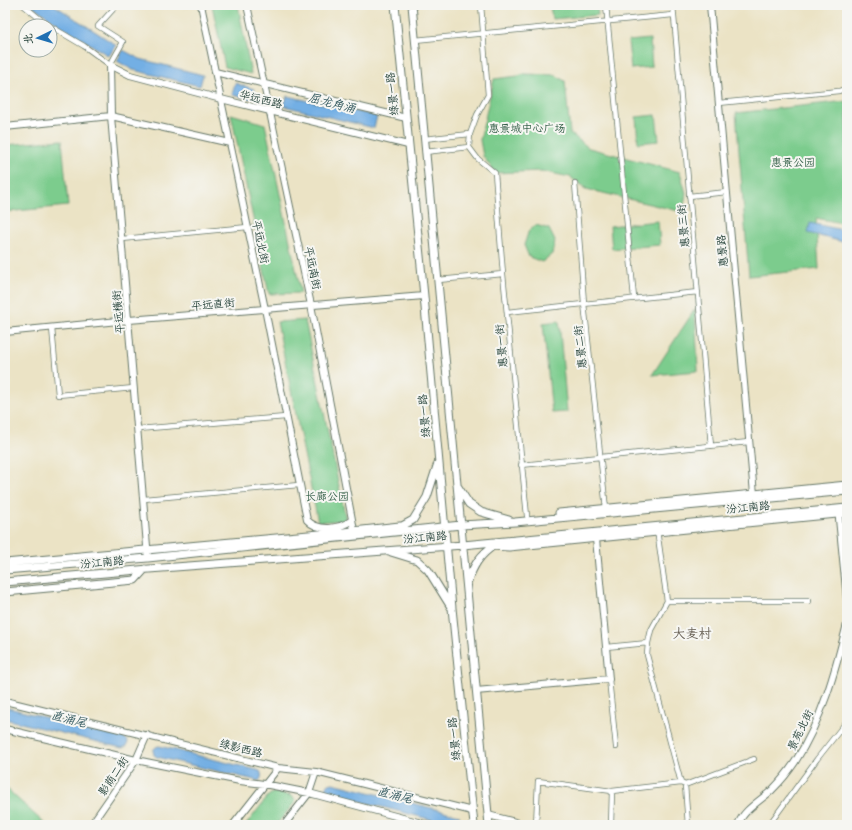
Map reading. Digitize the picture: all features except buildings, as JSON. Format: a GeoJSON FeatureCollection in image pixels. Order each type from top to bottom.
{"type":"FeatureCollection","features":[{"type":"Feature","properties":{"kind":"main road","name":"绿景一路"},"geometry":{"type":"LineString","coordinates":[[395,5],[424,296],[444,527],[474,825]]}},
{"type":"Feature","properties":{"kind":"main road"},"geometry":{"type":"LineString","coordinates":[[412,5],[489,825]]}},
{"type":"Feature","properties":{"kind":"main road"},"geometry":{"type":"LineString","coordinates":[[386,534],[413,520],[427,498],[439,459]]}},
{"type":"Feature","properties":{"kind":"main road"},"geometry":{"type":"LineString","coordinates":[[503,519],[606,509],[646,507],[847,485]]}},
{"type":"Feature","properties":{"kind":"main road"},"geometry":{"type":"LineString","coordinates":[[457,486],[469,504],[481,512],[515,522]]}},
{"type":"Feature","properties":{"kind":"main road","name":"汾江南路"},"geometry":{"type":"LineString","coordinates":[[5,570],[148,558],[355,533],[386,534],[461,525],[515,522],[646,507],[847,491]]}},
{"type":"Feature","properties":{"kind":"main road","name":"汾江南路"},"geometry":{"type":"LineString","coordinates":[[5,582],[657,529],[838,511],[847,508]]}},
{"type":"Feature","properties":{"kind":"main road"},"geometry":{"type":"LineString","coordinates":[[838,511],[847,513]]}},
{"type":"Feature","properties":{"kind":"main road"},"geometry":{"type":"LineString","coordinates":[[5,563],[341,532],[355,533],[404,526]]}},
{"type":"Feature","properties":{"kind":"main road"},"geometry":{"type":"LineString","coordinates":[[492,546],[509,547],[596,539],[657,529]]}},
{"type":"Feature","properties":{"kind":"main road"},"geometry":{"type":"LineString","coordinates":[[466,585],[474,565],[485,551],[499,541]]}},
{"type":"Feature","properties":{"kind":"main road"},"geometry":{"type":"LineString","coordinates":[[387,551],[417,560],[428,570],[452,608]]}},
{"type":"Feature","properties":{"kind":"main road"},"geometry":{"type":"LineString","coordinates":[[56,558],[57,566]]}},
{"type":"Feature","properties":{"kind":"main road"},"geometry":{"type":"LineString","coordinates":[[5,592],[135,580],[145,570]]}},
{"type":"Feature","properties":{"kind":"main road"},"geometry":{"type":"LineString","coordinates":[[114,572],[114,582]]}},
{"type":"Feature","properties":{"kind":"street"},"geometry":{"type":"LineString","coordinates":[[22,5],[45,23],[84,46],[110,65],[122,42],[98,26],[117,5]]}},
{"type":"Feature","properties":{"kind":"street","name":"平远北街"},"geometry":{"type":"LineString","coordinates":[[201,5],[265,310],[309,535]]}},
{"type":"Feature","properties":{"kind":"street","name":"平远南街"},"geometry":{"type":"LineString","coordinates":[[247,5],[311,305],[355,533]]}},
{"type":"Feature","properties":{"kind":"street"},"geometry":{"type":"LineString","coordinates":[[425,152],[469,147],[470,134],[477,115],[488,95],[480,5]]}},
{"type":"Feature","properties":{"kind":"street"},"geometry":{"type":"LineString","coordinates":[[606,5],[634,298]]}},
{"type":"Feature","properties":{"kind":"street","name":"惠景三街"},"geometry":{"type":"LineString","coordinates":[[672,5],[711,446]]}},
{"type":"Feature","properties":{"kind":"street","name":"惠景路"},"geometry":{"type":"LineString","coordinates":[[710,5],[754,494]]}},
{"type":"Feature","properties":{"kind":"street"},"geometry":{"type":"LineString","coordinates":[[415,40],[483,32],[673,15]]}},
{"type":"Feature","properties":{"kind":"street","name":"华远西路"},"geometry":{"type":"LineString","coordinates":[[110,65],[130,75],[408,145]]}},
{"type":"Feature","properties":{"kind":"street","name":"平远横街"},"geometry":{"type":"LineString","coordinates":[[110,65],[111,116],[148,558]]}},
{"type":"Feature","properties":{"kind":"street","name":"华远西路"},"geometry":{"type":"LineString","coordinates":[[215,72],[406,118]]}},
{"type":"Feature","properties":{"kind":"street"},"geometry":{"type":"LineString","coordinates":[[719,103],[839,91],[847,88]]}},
{"type":"Feature","properties":{"kind":"street"},"geometry":{"type":"LineString","coordinates":[[5,128],[111,116],[230,143]]}},
{"type":"Feature","properties":{"kind":"street"},"geometry":{"type":"LineString","coordinates":[[424,139],[470,134]]}},
{"type":"Feature","properties":{"kind":"street","name":"惠景一街"},"geometry":{"type":"LineString","coordinates":[[469,147],[478,159],[495,173],[503,274],[527,516]]}},
{"type":"Feature","properties":{"kind":"street","name":"惠景二街"},"geometry":{"type":"LineString","coordinates":[[575,183],[584,303],[606,509]]}},
{"type":"Feature","properties":{"kind":"street"},"geometry":{"type":"LineString","coordinates":[[689,196],[727,192]]}},
{"type":"Feature","properties":{"kind":"street"},"geometry":{"type":"LineString","coordinates":[[122,239],[248,227]]}},
{"type":"Feature","properties":{"kind":"street"},"geometry":{"type":"LineString","coordinates":[[438,280],[503,274]]}},
{"type":"Feature","properties":{"kind":"street"},"geometry":{"type":"LineString","coordinates":[[507,312],[698,292]]}},
{"type":"Feature","properties":{"kind":"street","name":"平远直街"},"geometry":{"type":"LineString","coordinates":[[5,332],[128,320],[424,296]]}},
{"type":"Feature","properties":{"kind":"street"},"geometry":{"type":"LineString","coordinates":[[52,328],[58,395],[134,388]]}},
{"type":"Feature","properties":{"kind":"street"},"geometry":{"type":"LineString","coordinates":[[138,429],[286,417]]}},
{"type":"Feature","properties":{"kind":"street"},"geometry":{"type":"LineString","coordinates":[[521,465],[749,442]]}},
{"type":"Feature","properties":{"kind":"street"},"geometry":{"type":"LineString","coordinates":[[144,499],[299,485]]}},
{"type":"Feature","properties":{"kind":"street"},"geometry":{"type":"LineString","coordinates":[[838,511],[847,599]]}},
{"type":"Feature","properties":{"kind":"street"},"geometry":{"type":"LineString","coordinates":[[307,520],[310,524],[322,528],[340,526],[352,520]]}},
{"type":"Feature","properties":{"kind":"street"},"geometry":{"type":"LineString","coordinates":[[657,529],[667,601],[652,630],[648,643],[647,655],[683,784],[688,825]]}},
{"type":"Feature","properties":{"kind":"street"},"geometry":{"type":"LineString","coordinates":[[596,539],[616,747]]}},
{"type":"Feature","properties":{"kind":"street"},"geometry":{"type":"LineString","coordinates":[[667,601],[809,601]]}},
{"type":"Feature","properties":{"kind":"street","name":"景苑北街"},"geometry":{"type":"LineString","coordinates":[[738,825],[752,806],[772,790],[795,762],[814,729],[833,679],[847,624]]}},
{"type":"Feature","properties":{"kind":"street"},"geometry":{"type":"LineString","coordinates":[[606,648],[648,643]]}},
{"type":"Feature","properties":{"kind":"street"},"geometry":{"type":"LineString","coordinates":[[476,691],[609,679]]}},
{"type":"Feature","properties":{"kind":"street","name":"绿影西路"},"geometry":{"type":"LineString","coordinates":[[5,701],[278,768],[316,772],[472,811]]}},
{"type":"Feature","properties":{"kind":"street"},"geometry":{"type":"LineString","coordinates":[[772,825],[771,822],[847,721]]}},
{"type":"Feature","properties":{"kind":"street"},"geometry":{"type":"LineString","coordinates":[[5,729],[136,760],[309,793],[429,825]]}},
{"type":"Feature","properties":{"kind":"street","name":"影荫二街"},"geometry":{"type":"LineString","coordinates":[[91,825],[136,760],[147,735]]}},
{"type":"Feature","properties":{"kind":"street"},"geometry":{"type":"LineString","coordinates":[[536,825],[538,781],[612,790],[683,784],[754,759]]}},
{"type":"Feature","properties":{"kind":"street"},"geometry":{"type":"LineString","coordinates":[[233,825],[278,768]]}},
{"type":"Feature","properties":{"kind":"street"},"geometry":{"type":"LineString","coordinates":[[284,825],[309,793],[316,772]]}},
{"type":"Feature","properties":{"kind":"street"},"geometry":{"type":"LineString","coordinates":[[611,825],[612,790]]}},
{"type":"Feature","properties":{"kind":"street"},"geometry":{"type":"LineString","coordinates":[[488,815],[527,825]]}},
{"type":"Feature","properties":{"kind":"green space"},"geometry":{"type":"Polygon","coordinates":[[[212,5],[238,5],[251,74],[225,67],[212,5]]]}},
{"type":"Feature","properties":{"kind":"green space"},"geometry":{"type":"Polygon","coordinates":[[[550,5],[597,5],[598,15],[552,19],[550,5]]]}},
{"type":"Feature","properties":{"kind":"green space"},"geometry":{"type":"Polygon","coordinates":[[[650,39],[652,67],[631,69],[628,41],[650,39]]]}},
{"type":"Feature","properties":{"kind":"green space","name":"惠景城中心广场"},"geometry":{"type":"Polygon","coordinates":[[[524,74],[555,75],[565,81],[570,133],[589,148],[680,172],[686,193],[683,212],[582,188],[586,188],[570,177],[541,171],[495,173],[483,156],[480,140],[494,79],[524,74]]]}},
{"type":"Feature","properties":{"kind":"green space","name":"惠景公园"},"geometry":{"type":"Polygon","coordinates":[[[847,101],[847,224],[816,218],[819,269],[749,276],[736,113],[847,101]]]}},
{"type":"Feature","properties":{"kind":"green space"},"geometry":{"type":"Polygon","coordinates":[[[231,114],[265,124],[301,293],[269,294],[231,114]]]}},
{"type":"Feature","properties":{"kind":"green space"},"geometry":{"type":"Polygon","coordinates":[[[656,115],[659,141],[638,143],[636,117],[656,115]]]}},
{"type":"Feature","properties":{"kind":"green space"},"geometry":{"type":"Polygon","coordinates":[[[62,140],[68,206],[5,212],[5,145],[62,140]]]}},
{"type":"Feature","properties":{"kind":"green space"},"geometry":{"type":"Polygon","coordinates":[[[658,221],[660,245],[612,249],[610,226],[658,221]]]}},
{"type":"Feature","properties":{"kind":"green space"},"geometry":{"type":"Polygon","coordinates":[[[536,225],[549,229],[555,241],[552,254],[542,262],[529,257],[524,245],[529,230],[536,225]]]}},
{"type":"Feature","properties":{"kind":"green space"},"geometry":{"type":"Polygon","coordinates":[[[695,309],[698,371],[652,375],[695,309]]]}},
{"type":"Feature","properties":{"kind":"green space","name":"长廊公园"},"geometry":{"type":"Polygon","coordinates":[[[305,320],[346,520],[318,522],[277,322],[305,320]]]}},
{"type":"Feature","properties":{"kind":"green space"},"geometry":{"type":"Polygon","coordinates":[[[559,321],[567,412],[552,413],[543,323],[559,321]]]}},
{"type":"Feature","properties":{"kind":"green space"},"geometry":{"type":"Polygon","coordinates":[[[5,787],[46,825],[5,825],[5,787]]]}},
{"type":"Feature","properties":{"kind":"green space"},"geometry":{"type":"Polygon","coordinates":[[[274,792],[292,796],[296,801],[276,825],[246,825],[268,796],[274,792]]]}},
{"type":"Feature","properties":{"kind":"water"},"geometry":{"type":"Polygon","coordinates":[[[31,5],[54,5],[116,45],[109,56],[58,24],[58,18],[50,18],[31,5]]]}},
{"type":"Feature","properties":{"kind":"water"},"geometry":{"type":"Polygon","coordinates":[[[123,50],[140,59],[203,75],[200,86],[133,70],[117,61],[123,50]]]}},
{"type":"Feature","properties":{"kind":"water"},"geometry":{"type":"Polygon","coordinates":[[[235,83],[254,89],[251,99],[232,95],[235,83]]]}},
{"type":"Feature","properties":{"kind":"water"},"geometry":{"type":"Polygon","coordinates":[[[287,96],[377,116],[374,128],[284,106],[287,96]]]}},
{"type":"Feature","properties":{"kind":"water"},"geometry":{"type":"Polygon","coordinates":[[[810,223],[847,231],[847,243],[808,233],[810,223]]]}},
{"type":"Feature","properties":{"kind":"water"},"geometry":{"type":"Polygon","coordinates":[[[5,707],[125,738],[128,741],[127,746],[122,748],[5,719],[5,707]]]}},
{"type":"Feature","properties":{"kind":"water"},"geometry":{"type":"Polygon","coordinates":[[[159,746],[257,770],[260,771],[261,777],[259,781],[157,757],[154,755],[153,750],[159,746]]]}},
{"type":"Feature","properties":{"kind":"water"},"geometry":{"type":"Polygon","coordinates":[[[333,783],[459,815],[460,825],[452,825],[328,793],[326,787],[333,783]]]}},
{"type":"Feature","properties":{"kind":"district","name":"大麦村"},"geometry":{"type":"Point","coordinates":[692,633]}},
{"type":"Feature","properties":{"kind":"water label","name":"屈龙角涌"},"geometry":{"type":"Point","coordinates":[332,103]}},
{"type":"Feature","properties":{"kind":"water label","name":"直涌尾"},"geometry":{"type":"Point","coordinates":[69,719]}},
{"type":"Feature","properties":{"kind":"water label","name":"直涌尾"},"geometry":{"type":"Point","coordinates":[395,795]}}]}
